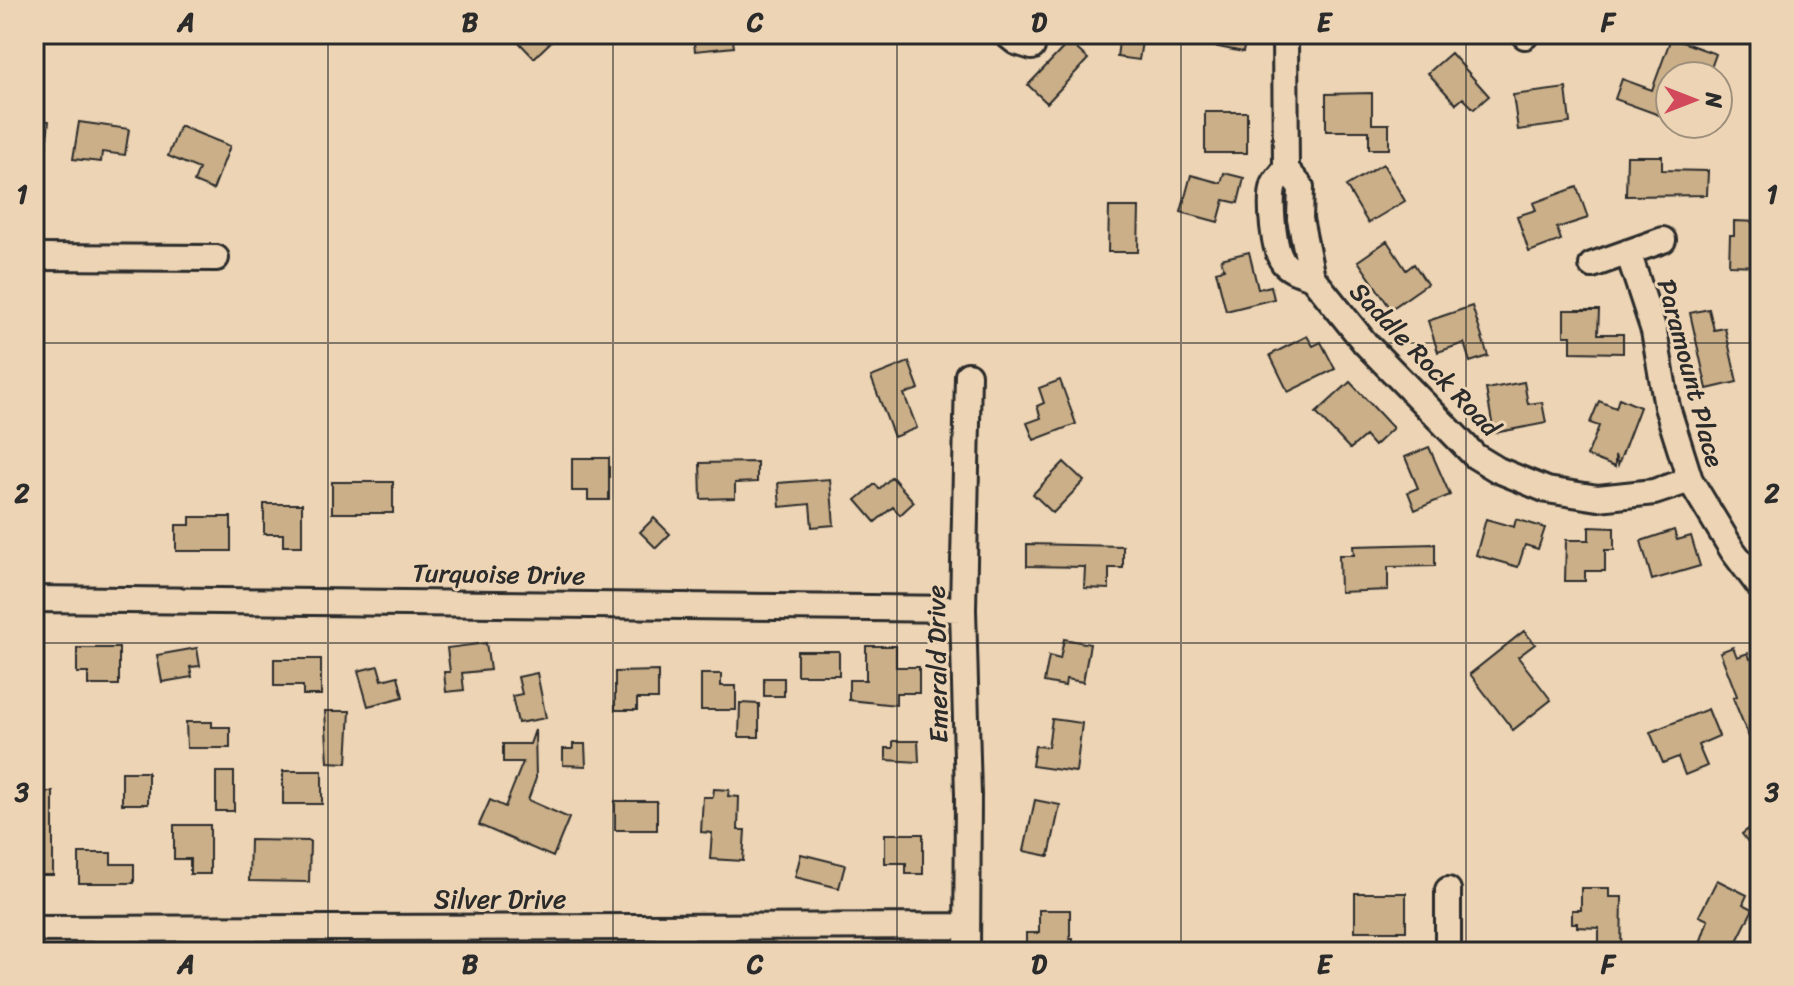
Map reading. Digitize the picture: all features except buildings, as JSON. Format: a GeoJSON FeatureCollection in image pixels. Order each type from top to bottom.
{"type":"FeatureCollection","features":[{"type":"Feature","properties":{"kind":"street"},"geometry":{"type":"LineString","coordinates":[[1006,34],[1016,42],[1032,47]]}},
{"type":"Feature","properties":{"kind":"street","name":"Saddle Rock Road"},"geometry":{"type":"LineString","coordinates":[[1285,34],[1286,169],[1274,186],[1273,233],[1276,250],[1284,264],[1312,277],[1365,343],[1445,428],[1475,456],[1498,470],[1547,490],[1598,498],[1654,492],[1690,480]]}},
{"type":"Feature","properties":{"kind":"street","name":"Paramount Place"},"geometry":{"type":"LineString","coordinates":[[1592,265],[1663,240]]}},
{"type":"Feature","properties":{"kind":"street","name":"Paramount Place"},"geometry":{"type":"LineString","coordinates":[[1628,252],[1654,331],[1667,407],[1690,480],[1733,551],[1760,587]]}},
{"type":"Feature","properties":{"kind":"street"},"geometry":{"type":"LineString","coordinates":[[34,257],[216,258]]}},
{"type":"Feature","properties":{"kind":"street","name":"Emerald Drive"},"geometry":{"type":"LineString","coordinates":[[967,952],[968,795],[963,609],[968,375]]}},
{"type":"Feature","properties":{"kind":"street","name":"Turquoise Drive"},"geometry":{"type":"LineString","coordinates":[[34,599],[963,609]]}},
{"type":"Feature","properties":{"kind":"street"},"geometry":{"type":"LineString","coordinates":[[1448,890],[1448,952]]}},
{"type":"Feature","properties":{"kind":"street","name":"Silver Drive"},"geometry":{"type":"LineString","coordinates":[[34,929],[966,926]]}}]}
